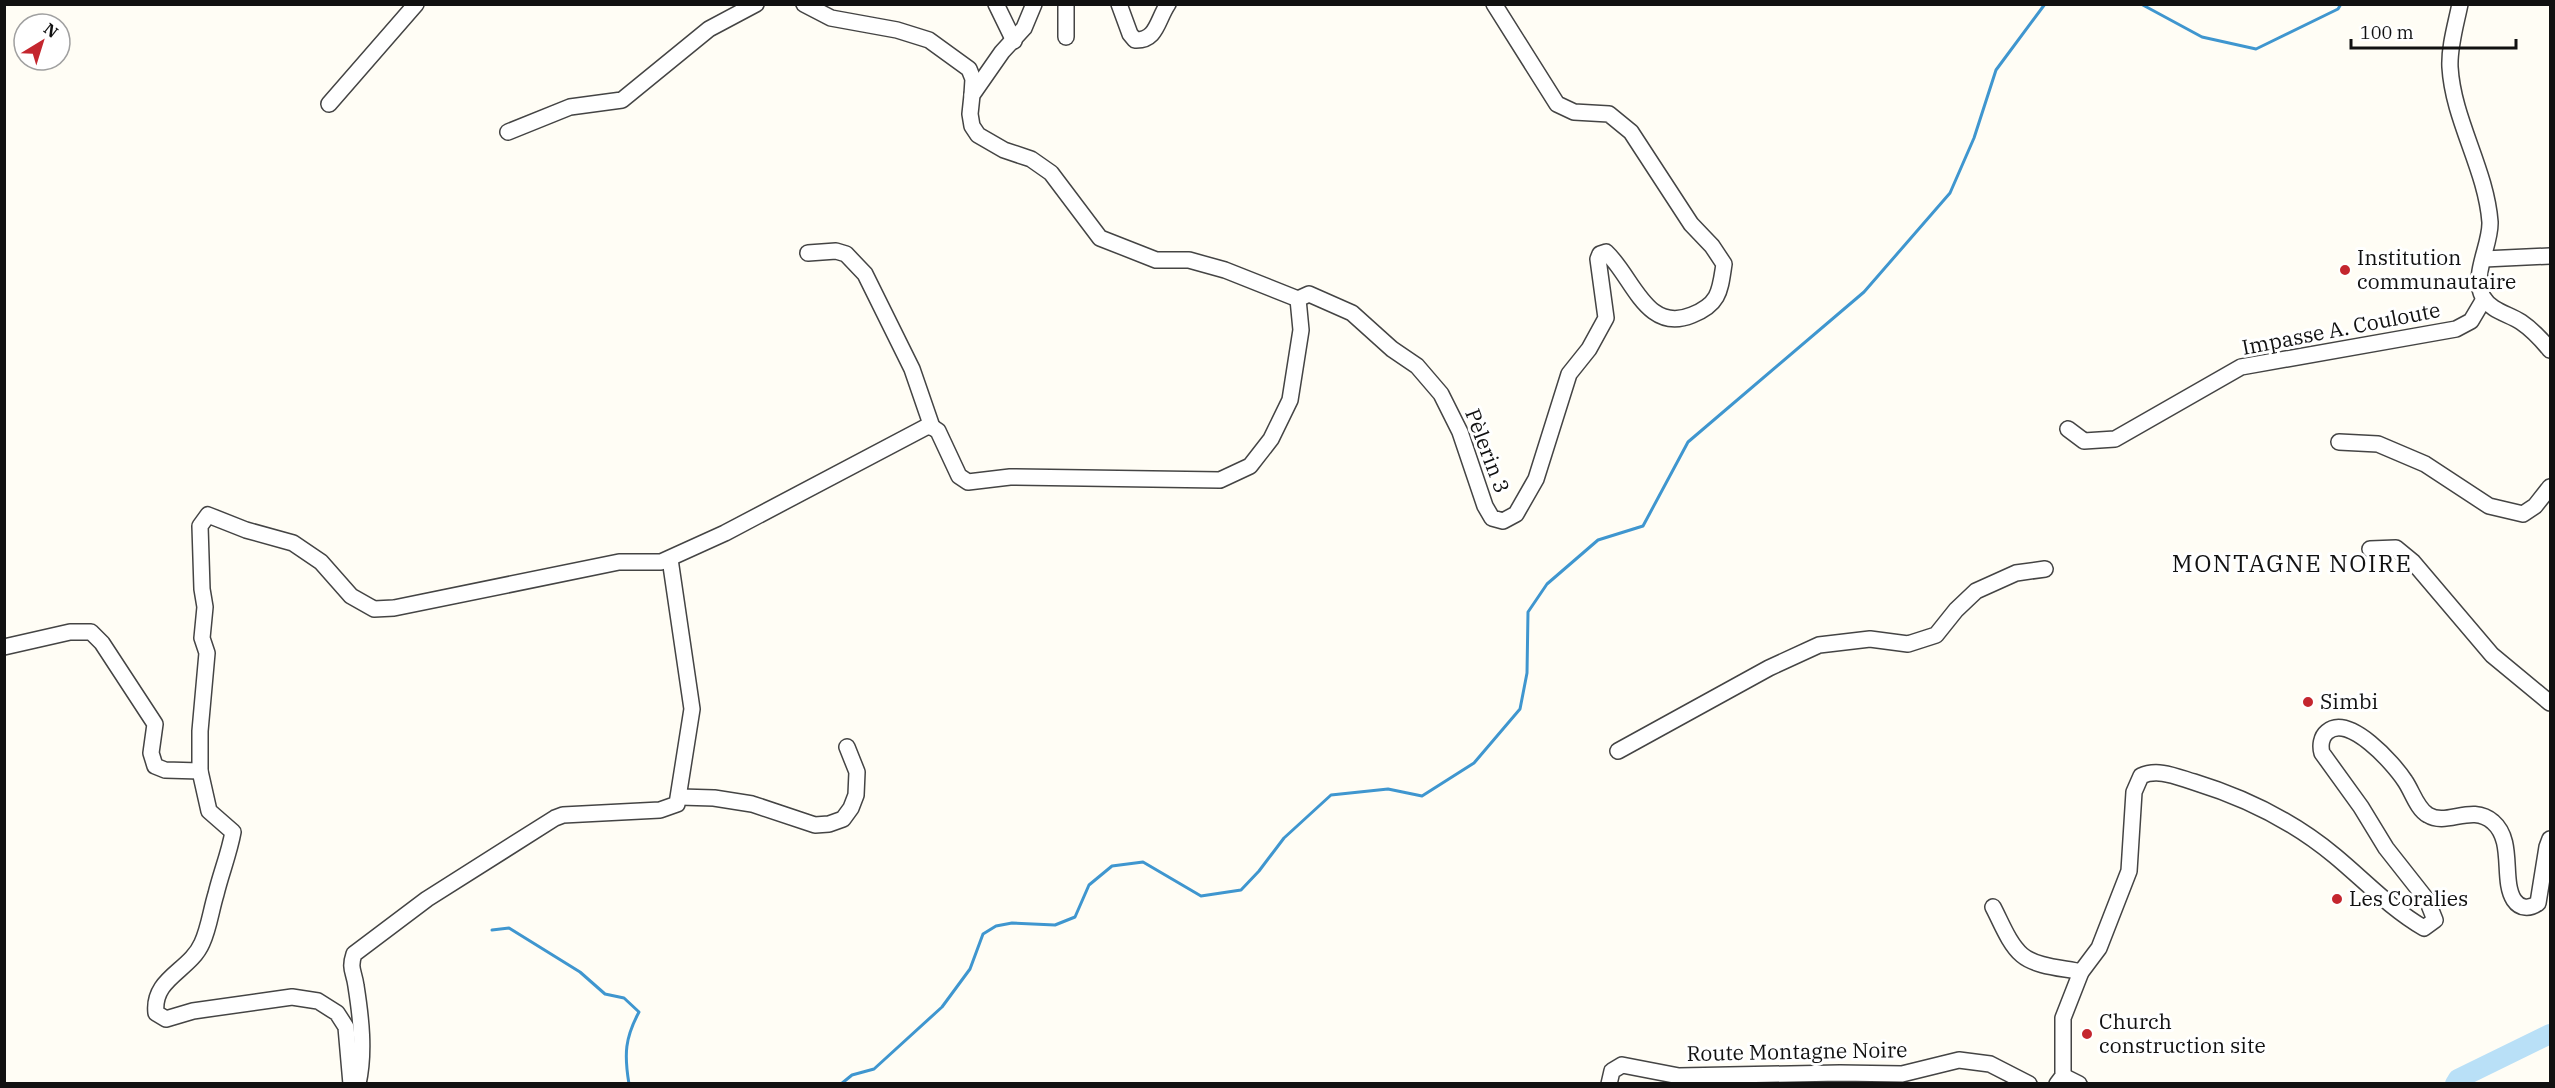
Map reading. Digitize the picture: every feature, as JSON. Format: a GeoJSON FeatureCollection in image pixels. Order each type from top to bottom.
{"type":"FeatureCollection","features":[{"type":"Feature","properties":{"kind":"street"},"geometry":{"type":"LineString","coordinates":[[329,104],[416,4]]}},
{"type":"Feature","properties":{"kind":"street"},"geometry":{"type":"LineString","coordinates":[[508,132],[570,107],[622,100],[709,30],[756,4]]}},
{"type":"Feature","properties":{"kind":"street"},"geometry":{"type":"LineString","coordinates":[[351,1083],[345,1028],[337,1013],[318,1001],[292,997],[193,1011],[166,1019],[156,1013],[155,1000],[168,979],[186,966],[202,944],[230,851],[233,832],[208,811],[200,771],[200,730],[207,653],[202,638],[205,607],[202,589],[200,526],[208,515],[246,530],[293,543],[321,562],[351,596],[374,609],[394,608],[619,562],[661,562],[670,559],[725,533],[926,427],[932,427],[938,431],[958,476],[968,482],[1010,477],[1220,480],[1250,466],[1271,439],[1290,400],[1301,330],[1298,299],[1225,270],[1189,260],[1156,260],[1100,238],[1052,173],[1031,159],[1004,150],[978,135],[972,126],[970,114],[972,79],[969,69],[928,40],[897,30],[831,18],[804,4]]}},
{"type":"Feature","properties":{"kind":"street"},"geometry":{"type":"LineString","coordinates":[[839,4],[847,21]]}},
{"type":"Feature","properties":{"kind":"street"},"geometry":{"type":"LineString","coordinates":[[996,4],[1014,41]]}},
{"type":"Feature","properties":{"kind":"street"},"geometry":{"type":"LineString","coordinates":[[972,95],[1002,52],[1024,28],[1034,4]]}},
{"type":"Feature","properties":{"kind":"street"},"geometry":{"type":"LineString","coordinates":[[1066,4],[1066,37]]}},
{"type":"Feature","properties":{"kind":"street"},"geometry":{"type":"LineString","coordinates":[[1119,4],[1130,34],[1135,40],[1144,40],[1151,37],[1168,4]]}},
{"type":"Feature","properties":{"kind":"street","name":"Pèlerin 3"},"geometry":{"type":"LineString","coordinates":[[1298,299],[1309,294],[1352,313],[1392,349],[1417,366],[1441,394],[1460,432],[1485,506],[1492,518],[1503,521],[1516,514],[1536,479],[1569,374],[1589,349],[1606,318],[1598,259],[1600,254],[1606,252],[1615,261],[1647,308],[1663,317],[1681,320],[1705,310],[1719,295],[1724,264],[1712,246],[1691,224],[1631,132],[1609,114],[1574,112],[1557,104],[1494,4]]}},
{"type":"Feature","properties":{"kind":"street"},"geometry":{"type":"LineString","coordinates":[[2460,4],[2450,67],[2458,108],[2478,170],[2490,220],[2490,241],[2484,259],[2480,287],[2484,298],[2494,308],[2518,320],[2538,334],[2550,350]]}},
{"type":"Feature","properties":{"kind":"street"},"geometry":{"type":"LineString","coordinates":[[808,253],[836,251],[846,254],[865,274],[912,369],[932,427]]}},
{"type":"Feature","properties":{"kind":"street"},"geometry":{"type":"LineString","coordinates":[[2484,259],[2550,256]]}},
{"type":"Feature","properties":{"kind":"street","name":"Impasse A. Couloute"},"geometry":{"type":"LineString","coordinates":[[2068,429],[2084,441],[2115,439],[2241,367],[2456,329],[2471,321],[2484,298]]}},
{"type":"Feature","properties":{"kind":"street"},"geometry":{"type":"LineString","coordinates":[[2339,442],[2378,444],[2425,464],[2489,506],[2523,514],[2535,506],[2550,487]]}},
{"type":"Feature","properties":{"kind":"street"},"geometry":{"type":"LineString","coordinates":[[2370,549],[2396,548],[2413,562],[2492,656],[2550,703]]}},
{"type":"Feature","properties":{"kind":"street"},"geometry":{"type":"LineString","coordinates":[[358,1083],[363,1060],[356,984],[350,966],[354,954],[427,899],[555,818],[563,815],[660,810],[677,804],[680,797],[692,709],[670,559]]}},
{"type":"Feature","properties":{"kind":"street"},"geometry":{"type":"LineString","coordinates":[[1618,751],[1769,668],[1819,645],[1870,639],[1908,644],[1936,635],[1956,610],[1976,591],[2016,573],[2045,569]]}},
{"type":"Feature","properties":{"kind":"street"},"geometry":{"type":"LineString","coordinates":[[4,647],[70,632],[91,632],[102,643],[154,724],[151,753],[155,766],[165,770],[200,771]]}},
{"type":"Feature","properties":{"kind":"street"},"geometry":{"type":"LineString","coordinates":[[2079,1083],[2060,1079],[2063,1018],[2081,972],[2099,948],[2129,871],[2134,792],[2141,776],[2148,773],[2166,774],[2218,789],[2294,824],[2406,917],[2424,928],[2434,920],[2427,900],[2386,848],[2361,807],[2322,753],[2321,742],[2326,733],[2333,729],[2346,728],[2370,743],[2391,761],[2427,815],[2437,819],[2471,814],[2487,817],[2495,823],[2504,843],[2514,899],[2523,907],[2528,908],[2538,903],[2550,839]]}},
{"type":"Feature","properties":{"kind":"street"},"geometry":{"type":"LineString","coordinates":[[680,797],[714,798],[752,804],[815,825],[829,824],[843,819],[856,795],[857,772],[847,747]]}},
{"type":"Feature","properties":{"kind":"street"},"geometry":{"type":"LineString","coordinates":[[1993,907],[2014,946],[2023,956],[2033,961],[2081,972]]}},
{"type":"Feature","properties":{"kind":"street","name":"Route Montagne Noire"},"geometry":{"type":"LineString","coordinates":[[1609,1083],[1612,1071],[1622,1065],[1679,1076],[1719,1079],[1840,1073],[1902,1074],[1959,1060],[1990,1064],[2021,1082]]}},
{"type":"Feature","properties":{"kind":"waterway"},"geometry":{"type":"LineString","coordinates":[[841,1084],[852,1075],[874,1069],[942,1007],[970,969],[983,934],[996,926],[1012,923],[1055,925],[1075,917],[1089,885],[1112,866],[1143,862],[1201,896],[1241,890],[1284,838],[1331,795],[1388,789],[1422,796],[1474,763],[1520,709],[1527,673],[1528,612],[1547,584],[1598,540],[1643,526],[1688,442],[1864,292],[1950,193],[1974,138],[1996,70],[2045,4]]}},
{"type":"Feature","properties":{"kind":"waterway"},"geometry":{"type":"LineString","coordinates":[[2141,4],[2202,37],[2256,49],[2338,9],[2341,4]]}},
{"type":"Feature","properties":{"kind":"waterway"},"geometry":{"type":"LineString","coordinates":[[492,930],[509,928],[580,972],[605,994],[624,998],[639,1012],[628,1038],[626,1064],[629,1084]]}},
{"type":"Feature","properties":{"kind":"waterway"},"geometry":{"type":"LineString","coordinates":[[2455,1084],[2458,1079],[2550,1034]]}},
{"type":"Feature","properties":{"kind":"place","name":"Institution communautaire"},"geometry":{"type":"Point","coordinates":[2345,270]}},
{"type":"Feature","properties":{"kind":"place","name":"Simbi"},"geometry":{"type":"Point","coordinates":[2308,702]}},
{"type":"Feature","properties":{"kind":"place","name":"Les Coralies"},"geometry":{"type":"Point","coordinates":[2337,899]}},
{"type":"Feature","properties":{"kind":"place","name":"Church construction site"},"geometry":{"type":"Point","coordinates":[2087,1034]}},
{"type":"Feature","properties":{"kind":"district","name":"MONTAGNE NOIRE"},"geometry":{"type":"Point","coordinates":[2292,564]}}]}
